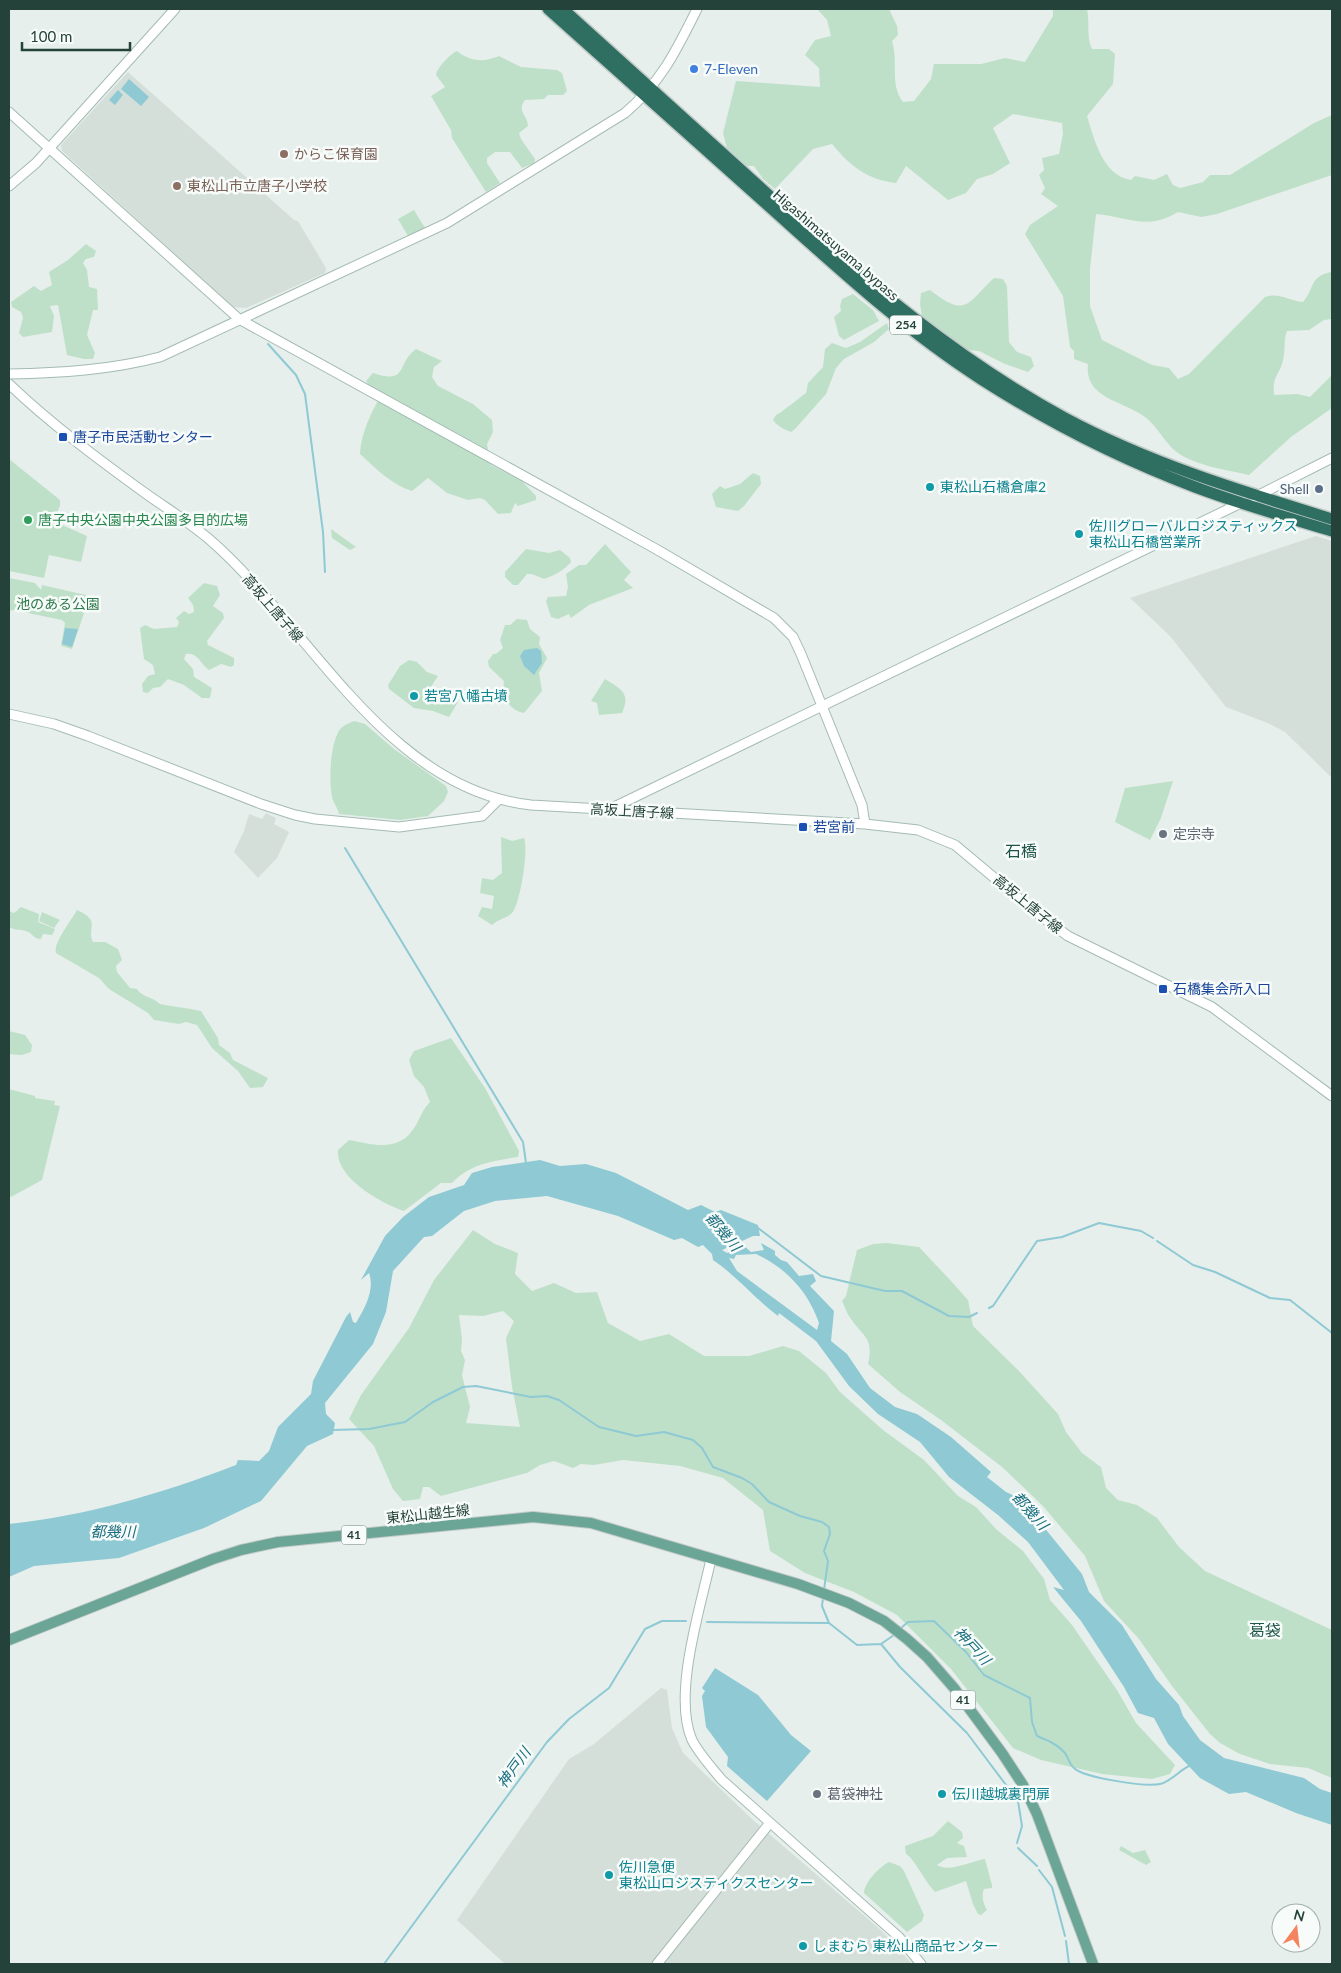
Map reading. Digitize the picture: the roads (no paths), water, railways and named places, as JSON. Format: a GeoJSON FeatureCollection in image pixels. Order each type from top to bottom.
{"type":"FeatureCollection","features":[{"type":"Feature","properties":{"kind":"highway","name":"Higashimatsuyama bypass"},"geometry":{"type":"LineString","coordinates":[[548,9],[648,92],[859,276],[945,343],[1027,397],[1101,436],[1188,473],[1332,520]]}},
{"type":"Feature","properties":{"kind":"highway","name":"Higashimatsuyama bypass"},"geometry":{"type":"LineString","coordinates":[[563,9],[648,92],[861,289],[942,353],[1024,405],[1093,442],[1192,486],[1332,531]]}},
{"type":"Feature","properties":{"kind":"main road","name":"東松山越生線"},"geometry":{"type":"LineString","coordinates":[[9,1640],[213,1559],[241,1550],[278,1542],[533,1517],[591,1523],[712,1559]]}},
{"type":"Feature","properties":{"kind":"main road","name":"41"},"geometry":{"type":"LineString","coordinates":[[712,1559],[798,1584],[850,1602],[884,1621],[927,1657],[954,1688],[1002,1753],[1031,1800],[1093,1964]]}},
{"type":"Feature","properties":{"kind":"street"},"geometry":{"type":"LineString","coordinates":[[9,186],[36,163],[175,9]]}},
{"type":"Feature","properties":{"kind":"street"},"geometry":{"type":"LineString","coordinates":[[9,374],[98,368],[138,363],[160,357],[447,223],[625,112],[648,92],[668,64],[697,9]]}},
{"type":"Feature","properties":{"kind":"street"},"geometry":{"type":"LineString","coordinates":[[9,112],[239,319],[656,549],[774,618],[793,637],[823,706],[862,805],[865,824]]}},
{"type":"Feature","properties":{"kind":"street","name":"高坂上唐子線"},"geometry":{"type":"LineString","coordinates":[[9,384],[62,431],[210,540],[251,582],[356,703],[392,737],[464,786],[498,800],[532,806],[865,824],[918,830],[955,844],[1034,911],[1068,936],[1212,1007],[1332,1096]]}},
{"type":"Feature","properties":{"kind":"street"},"geometry":{"type":"LineString","coordinates":[[609,809],[1332,458]]}},
{"type":"Feature","properties":{"kind":"street"},"geometry":{"type":"LineString","coordinates":[[9,714],[54,724],[88,736],[295,815],[373,826],[399,827],[482,816],[498,800]]}},
{"type":"Feature","properties":{"kind":"street"},"geometry":{"type":"LineString","coordinates":[[712,1559],[685,1690],[688,1728],[702,1756],[722,1780],[769,1824],[898,1937],[921,1964]]}},
{"type":"Feature","properties":{"kind":"street"},"geometry":{"type":"LineString","coordinates":[[657,1964],[769,1824]]}},
{"type":"Feature","properties":{"kind":"water"},"geometry":{"type":"Polygon","coordinates":[[[129,79],[149,97],[141,106],[121,89],[129,79]]]}},
{"type":"Feature","properties":{"kind":"water"},"geometry":{"type":"Polygon","coordinates":[[[118,90],[123,95],[115,105],[109,100],[118,90]]]}},
{"type":"Feature","properties":{"kind":"water"},"geometry":{"type":"Polygon","coordinates":[[[65,628],[78,629],[72,647],[62,644],[65,628]]]}},
{"type":"Feature","properties":{"kind":"water"},"geometry":{"type":"Polygon","coordinates":[[[537,648],[541,651],[542,663],[534,675],[524,666],[520,656],[524,650],[537,648]]]}},
{"type":"Feature","properties":{"kind":"water","name":"都幾川"},"geometry":{"type":"Polygon","coordinates":[[[540,1160],[560,1166],[586,1164],[616,1173],[688,1210],[701,1205],[715,1212],[721,1210],[758,1225],[760,1236],[753,1236],[722,1250],[727,1253],[743,1245],[751,1252],[764,1250],[761,1243],[775,1251],[775,1255],[787,1262],[799,1276],[813,1274],[816,1281],[810,1286],[834,1311],[831,1341],[847,1354],[870,1388],[895,1407],[917,1414],[951,1437],[991,1472],[987,1477],[1006,1492],[1021,1499],[1082,1574],[1089,1592],[1122,1625],[1156,1679],[1179,1705],[1183,1716],[1200,1740],[1224,1758],[1304,1778],[1320,1789],[1332,1793],[1332,1825],[1296,1813],[1246,1792],[1229,1794],[1200,1778],[1168,1744],[1154,1718],[1138,1713],[1124,1687],[1081,1621],[1053,1587],[1064,1590],[1028,1542],[998,1515],[949,1477],[920,1442],[878,1414],[849,1386],[816,1341],[779,1313],[778,1316],[713,1260],[712,1254],[703,1245],[698,1247],[682,1238],[674,1240],[618,1216],[547,1196],[495,1201],[464,1211],[432,1236],[424,1237],[393,1271],[386,1312],[373,1344],[325,1403],[326,1414],[335,1423],[333,1434],[307,1446],[261,1501],[204,1528],[119,1558],[34,1566],[9,1577],[9,1524],[67,1515],[124,1502],[181,1485],[236,1465],[238,1460],[259,1461],[269,1451],[278,1427],[311,1394],[313,1381],[350,1312],[353,1322],[356,1323],[366,1305],[370,1292],[371,1279],[369,1273],[361,1280],[385,1236],[403,1217],[429,1197],[464,1185],[472,1173],[492,1167],[540,1160]],[[756,1254],[736,1255],[734,1259],[729,1258],[737,1271],[817,1330],[819,1323],[802,1291],[777,1266],[756,1254]]]}},
{"type":"Feature","properties":{"kind":"water"},"geometry":{"type":"Polygon","coordinates":[[[715,1668],[758,1695],[791,1735],[811,1751],[767,1801],[727,1766],[728,1757],[706,1727],[702,1696],[705,1691],[702,1688],[715,1668]]]}},
{"type":"Feature","properties":{"kind":"waterway"},"geometry":{"type":"LineString","coordinates":[[268,344],[296,375],[305,394],[323,532],[325,572]]}},
{"type":"Feature","properties":{"kind":"waterway"},"geometry":{"type":"LineString","coordinates":[[345,848],[523,1142],[526,1163]]}},
{"type":"Feature","properties":{"kind":"waterway"},"geometry":{"type":"LineString","coordinates":[[989,1308],[993,1306],[1037,1241],[1062,1237],[1099,1223],[1141,1231],[1153,1238]]}},
{"type":"Feature","properties":{"kind":"waterway"},"geometry":{"type":"LineString","coordinates":[[758,1228],[821,1276],[885,1291],[902,1291],[949,1316],[969,1317],[977,1313]]}},
{"type":"Feature","properties":{"kind":"waterway"},"geometry":{"type":"LineString","coordinates":[[1157,1241],[1193,1265],[1215,1272],[1270,1298],[1290,1300],[1332,1333]]}},
{"type":"Feature","properties":{"kind":"waterway"},"geometry":{"type":"LineString","coordinates":[[332,1430],[369,1429],[405,1422],[433,1402],[463,1387],[476,1386],[531,1397],[547,1396],[559,1400],[599,1427],[636,1436],[664,1432],[693,1440],[702,1448],[713,1467],[742,1478],[752,1484],[769,1502],[800,1516],[822,1522],[829,1527],[830,1534],[824,1551],[828,1561],[824,1590]]}},
{"type":"Feature","properties":{"kind":"waterway"},"geometry":{"type":"LineString","coordinates":[[823,1598],[822,1606],[829,1623]]}},
{"type":"Feature","properties":{"kind":"waterway","name":"神戸川"},"geometry":{"type":"LineString","coordinates":[[384,1964],[547,1742],[569,1719],[609,1688],[645,1629],[662,1621],[686,1621]]}},
{"type":"Feature","properties":{"kind":"waterway","name":"神戸川"},"geometry":{"type":"LineString","coordinates":[[901,1628],[908,1622],[934,1621],[966,1652],[984,1675],[1030,1698],[1032,1722],[1037,1736],[1061,1749],[1072,1766],[1080,1772],[1116,1781],[1153,1785],[1167,1781],[1189,1766]]}},
{"type":"Feature","properties":{"kind":"waterway","name":"神戸川"},"geometry":{"type":"LineString","coordinates":[[707,1622],[829,1623],[857,1645],[881,1644],[894,1635]]}},
{"type":"Feature","properties":{"kind":"waterway"},"geometry":{"type":"LineString","coordinates":[[881,1644],[900,1667],[967,1733],[1018,1801],[1022,1826],[1017,1843]]}},
{"type":"Feature","properties":{"kind":"waterway"},"geometry":{"type":"LineString","coordinates":[[1018,1848],[1037,1866]]}},
{"type":"Feature","properties":{"kind":"waterway"},"geometry":{"type":"LineString","coordinates":[[1039,1870],[1052,1887],[1065,1936]]}},
{"type":"Feature","properties":{"kind":"waterway"},"geometry":{"type":"LineString","coordinates":[[1066,1941],[1069,1964]]}},
{"type":"Feature","properties":{"kind":"place","name":"7-Eleven"},"geometry":{"type":"Point","coordinates":[694,69]}},
{"type":"Feature","properties":{"kind":"place","name":"からこ保育園"},"geometry":{"type":"Point","coordinates":[284,154]}},
{"type":"Feature","properties":{"kind":"place","name":"東松山市立唐子小学校"},"geometry":{"type":"Point","coordinates":[177,186]}},
{"type":"Feature","properties":{"kind":"place","name":"唐子市民活動センター"},"geometry":{"type":"Point","coordinates":[63,437]}},
{"type":"Feature","properties":{"kind":"place","name":"東松山石橋倉庫2"},"geometry":{"type":"Point","coordinates":[930,487]}},
{"type":"Feature","properties":{"kind":"place","name":"Shell"},"geometry":{"type":"Point","coordinates":[1319,489]}},
{"type":"Feature","properties":{"kind":"place","name":"唐子中央公園中央公園多目的広場"},"geometry":{"type":"Point","coordinates":[28,520]}},
{"type":"Feature","properties":{"kind":"place","name":"佐川グローバルロジスティックス 東松山石橋営業所"},"geometry":{"type":"Point","coordinates":[1079,534]}},
{"type":"Feature","properties":{"kind":"place","name":"若宮八幡古墳"},"geometry":{"type":"Point","coordinates":[414,696]}},
{"type":"Feature","properties":{"kind":"place","name":"若宮前"},"geometry":{"type":"Point","coordinates":[803,827]}},
{"type":"Feature","properties":{"kind":"place","name":"定宗寺"},"geometry":{"type":"Point","coordinates":[1163,834]}},
{"type":"Feature","properties":{"kind":"place","name":"石橋集会所入口"},"geometry":{"type":"Point","coordinates":[1163,989]}},
{"type":"Feature","properties":{"kind":"place","name":"葛袋神社"},"geometry":{"type":"Point","coordinates":[817,1794]}},
{"type":"Feature","properties":{"kind":"place","name":"伝川越城裏門扉"},"geometry":{"type":"Point","coordinates":[942,1794]}},
{"type":"Feature","properties":{"kind":"place","name":"佐川急便 東松山ロジスティクスセンター"},"geometry":{"type":"Point","coordinates":[609,1875]}},
{"type":"Feature","properties":{"kind":"place","name":"しまむら 東松山商品センター"},"geometry":{"type":"Point","coordinates":[803,1946]}},
{"type":"Feature","properties":{"kind":"district","name":"石橋"},"geometry":{"type":"Point","coordinates":[1021,851]}},
{"type":"Feature","properties":{"kind":"district","name":"葛袋"},"geometry":{"type":"Point","coordinates":[1265,1630]}},
{"type":"Feature","properties":{"kind":"park label","name":"池のある公園"},"geometry":{"type":"Point","coordinates":[58,604]}}]}
